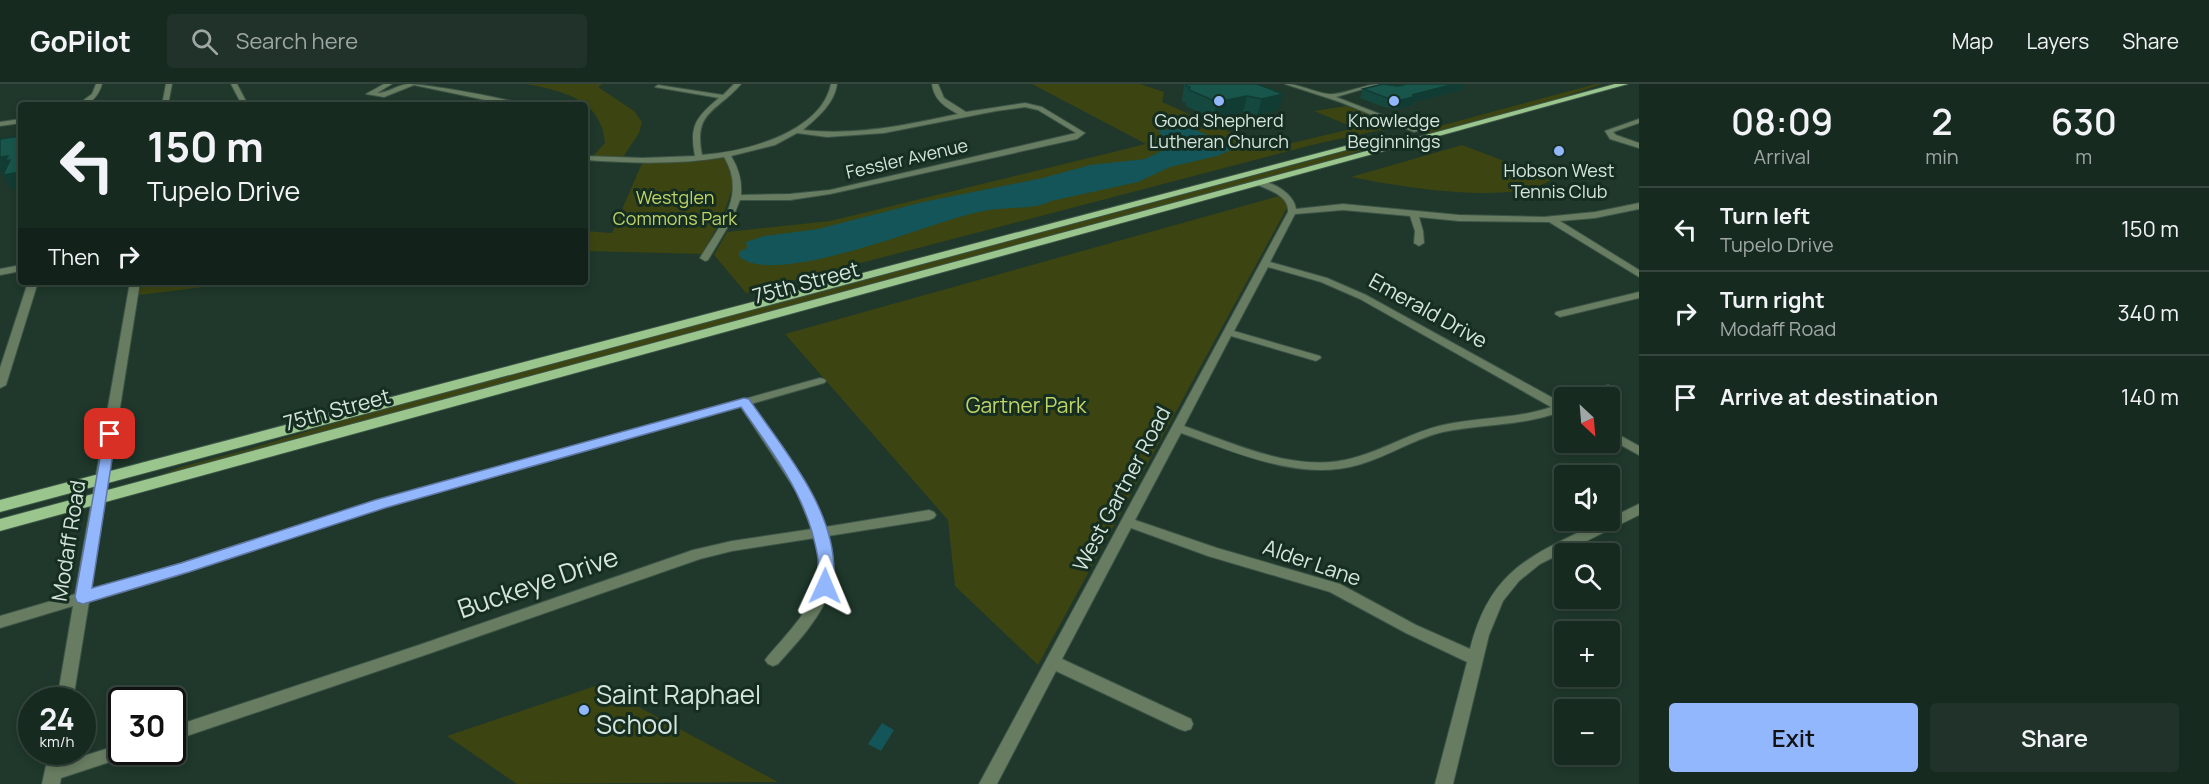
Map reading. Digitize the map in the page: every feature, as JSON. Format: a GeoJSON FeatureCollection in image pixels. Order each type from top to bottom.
{"type":"FeatureCollection","features":[{"type":"Feature","properties":{"kind":"main road","name":"75th Street"},"geometry":{"type":"LineString","coordinates":[[0,525],[1261,183],[1588,84]]}},
{"type":"Feature","properties":{"kind":"main road","name":"75th Street"},"geometry":{"type":"LineString","coordinates":[[0,506],[1417,135],[1624,84]]}},
{"type":"Feature","properties":{"kind":"street"},"geometry":{"type":"LineString","coordinates":[[85,102],[95,95],[99,84]]}},
{"type":"Feature","properties":{"kind":"street"},"geometry":{"type":"LineString","coordinates":[[166,102],[169,84]]}},
{"type":"Feature","properties":{"kind":"street"},"geometry":{"type":"LineString","coordinates":[[234,84],[243,102]]}},
{"type":"Feature","properties":{"kind":"street"},"geometry":{"type":"LineString","coordinates":[[389,84],[369,94],[384,95],[414,84],[504,102]]}},
{"type":"Feature","properties":{"kind":"street"},"geometry":{"type":"LineString","coordinates":[[699,158],[694,136],[696,127],[704,113],[738,84]]}},
{"type":"Feature","properties":{"kind":"street"},"geometry":{"type":"LineString","coordinates":[[588,158],[645,160],[699,158],[769,143],[796,131],[809,122],[831,95],[834,84]]}},
{"type":"Feature","properties":{"kind":"street"},"geometry":{"type":"LineString","coordinates":[[935,84],[935,92],[941,100],[967,116]]}},
{"type":"Feature","properties":{"kind":"street"},"geometry":{"type":"LineString","coordinates":[[1288,84],[1329,97],[1417,135]]}},
{"type":"Feature","properties":{"kind":"street"},"geometry":{"type":"LineString","coordinates":[[1329,97],[1377,84]]}},
{"type":"Feature","properties":{"kind":"street"},"geometry":{"type":"LineString","coordinates":[[658,87],[722,97]]}},
{"type":"Feature","properties":{"kind":"street","name":"Fessler Avenue"},"geometry":{"type":"LineString","coordinates":[[737,198],[789,197],[830,192],[1077,137],[1081,134],[1078,129],[1033,105],[1019,105],[967,116]]}},
{"type":"Feature","properties":{"kind":"street"},"geometry":{"type":"LineString","coordinates":[[796,131],[840,136],[865,135],[967,116]]}},
{"type":"Feature","properties":{"kind":"street"},"geometry":{"type":"LineString","coordinates":[[1639,121],[1609,131],[1612,136],[1639,146]]}},
{"type":"Feature","properties":{"kind":"street"},"geometry":{"type":"LineString","coordinates":[[0,124],[18,122]]}},
{"type":"Feature","properties":{"kind":"street"},"geometry":{"type":"LineString","coordinates":[[705,258],[737,198],[738,175],[726,154]]}},
{"type":"Feature","properties":{"kind":"street"},"geometry":{"type":"LineString","coordinates":[[1261,183],[1289,199],[1293,205],[1292,212],[1343,207],[1459,218],[1552,220],[1637,208]]}},
{"type":"Feature","properties":{"kind":"street","name":"West Gartner Road"},"geometry":{"type":"LineString","coordinates":[[988,784],[1292,212]]}},
{"type":"Feature","properties":{"kind":"street"},"geometry":{"type":"LineString","coordinates":[[1414,214],[1419,231],[1419,243]]}},
{"type":"Feature","properties":{"kind":"street"},"geometry":{"type":"LineString","coordinates":[[1552,220],[1639,274]]}},
{"type":"Feature","properties":{"kind":"street","name":"Emerald Drive"},"geometry":{"type":"LineString","coordinates":[[1265,263],[1324,280],[1363,297],[1554,402]]}},
{"type":"Feature","properties":{"kind":"street"},"geometry":{"type":"LineString","coordinates":[[0,272],[18,269]]}},
{"type":"Feature","properties":{"kind":"street"},"geometry":{"type":"LineString","coordinates":[[0,385],[32,285]]}},
{"type":"Feature","properties":{"kind":"street","name":"Modaff Road"},"geometry":{"type":"LineString","coordinates":[[67,687],[134,285]]}},
{"type":"Feature","properties":{"kind":"street"},"geometry":{"type":"LineString","coordinates":[[1560,314],[1639,295]]}},
{"type":"Feature","properties":{"kind":"street"},"geometry":{"type":"LineString","coordinates":[[1228,332],[1316,358]]}},
{"type":"Feature","properties":{"kind":"street"},"geometry":{"type":"LineString","coordinates":[[0,622],[177,570],[380,504],[820,381]]}},
{"type":"Feature","properties":{"kind":"street"},"geometry":{"type":"LineString","coordinates":[[744,402],[791,471],[809,503],[819,531],[826,569],[822,594],[805,623],[774,660]]}},
{"type":"Feature","properties":{"kind":"street"},"geometry":{"type":"LineString","coordinates":[[1179,428],[1281,461],[1331,465],[1355,462],[1438,429],[1474,423],[1524,420],[1554,411]]}},
{"type":"Feature","properties":{"kind":"street"},"geometry":{"type":"LineString","coordinates":[[1620,441],[1639,451]]}},
{"type":"Feature","properties":{"kind":"street"},"geometry":{"type":"LineString","coordinates":[[1444,784],[1476,659],[1488,617],[1497,598],[1514,577],[1535,560],[1639,509]]}},
{"type":"Feature","properties":{"kind":"street","name":"Buckeye Drive"},"geometry":{"type":"LineString","coordinates":[[186,729],[698,554],[819,531],[928,515]]}},
{"type":"Feature","properties":{"kind":"street","name":"Alder Lane"},"geometry":{"type":"LineString","coordinates":[[1128,522],[1213,552],[1335,588],[1411,629],[1476,659]]}},
{"type":"Feature","properties":{"kind":"street"},"geometry":{"type":"LineString","coordinates":[[1053,662],[1185,724]]}},
{"type":"Feature","properties":{"kind":"street"},"geometry":{"type":"LineString","coordinates":[[52,779],[108,757]]}},
{"type":"Feature","properties":{"kind":"green space"},"geometry":{"type":"Polygon","coordinates":[[[527,84],[603,84],[598,87],[634,111],[642,122],[639,133],[623,157],[593,156],[605,143],[602,128],[588,107],[588,102],[581,102],[554,90],[527,84]]]}},
{"type":"Feature","properties":{"kind":"green space"},"geometry":{"type":"Polygon","coordinates":[[[1032,84],[1140,84],[1164,92],[1162,102],[1209,123],[1225,126],[1221,128],[1263,147],[1271,148],[1355,128],[1314,111],[1346,106],[1399,126],[1316,144],[746,293],[714,255],[727,232],[830,221],[1146,144],[1032,84]]]}},
{"type":"Feature","properties":{"kind":"green space"},"geometry":{"type":"Polygon","coordinates":[[[1602,84],[1543,104],[1424,135],[1425,130],[1602,84]]]}},
{"type":"Feature","properties":{"kind":"green space"},"geometry":{"type":"Polygon","coordinates":[[[1462,145],[1552,179],[1535,187],[1511,192],[1484,193],[1424,189],[1351,177],[1462,145]]]}},
{"type":"Feature","properties":{"kind":"green space"},"geometry":{"type":"Polygon","coordinates":[[[1361,147],[1365,149],[1305,169],[145,481],[181,467],[402,403],[1361,147]]]}},
{"type":"Feature","properties":{"kind":"green space","name":"Westglen Commons Park"},"geometry":{"type":"Polygon","coordinates":[[[724,158],[729,165],[733,179],[721,218],[702,254],[588,251],[588,231],[612,233],[642,163],[724,158]]]}},
{"type":"Feature","properties":{"kind":"green space","name":"Gartner Park"},"geometry":{"type":"Polygon","coordinates":[[[1279,196],[1288,206],[1038,665],[955,586],[948,520],[785,334],[1279,196]]]}},
{"type":"Feature","properties":{"kind":"green space"},"geometry":{"type":"Polygon","coordinates":[[[141,285],[221,285],[139,295],[141,285]]]}},
{"type":"Feature","properties":{"kind":"green space","name":"Saint Raphael School"},"geometry":{"type":"Polygon","coordinates":[[[598,685],[778,782],[517,784],[447,736],[598,685]]]}},
{"type":"Feature","properties":{"kind":"water"},"geometry":{"type":"Polygon","coordinates":[[[1192,128],[1221,142],[1226,141],[1236,145],[1225,143],[1231,150],[1217,156],[1170,167],[1138,182],[1039,205],[976,213],[882,242],[813,260],[782,265],[756,264],[739,256],[739,252],[747,248],[746,242],[764,236],[818,229],[923,202],[1043,178],[1090,165],[1145,159],[1170,147],[1158,130],[1192,128]]]}},
{"type":"Feature","properties":{"kind":"water"},"geometry":{"type":"Polygon","coordinates":[[[882,723],[894,730],[881,751],[868,744],[882,723]]]}},
{"type":"Feature","properties":{"kind":"building"},"geometry":{"type":"Polygon","coordinates":[[[1186,84],[1257,84],[1283,94],[1262,99],[1247,96],[1217,102],[1189,90],[1190,87],[1186,84]]]}},
{"type":"Feature","properties":{"kind":"building"},"geometry":{"type":"Polygon","coordinates":[[[1383,84],[1398,86],[1454,84],[1401,100],[1387,98],[1363,89],[1383,84]]]}},
{"type":"Feature","properties":{"kind":"building"},"geometry":{"type":"Polygon","coordinates":[[[18,136],[18,172],[3,175],[10,160],[5,161],[8,156],[0,157],[0,139],[18,136]]]}},
{"type":"Feature","properties":{"kind":"place","name":"Good Shepherd Lutheran Church"},"geometry":{"type":"Point","coordinates":[1219,101]}},
{"type":"Feature","properties":{"kind":"place","name":"Knowledge Beginnings"},"geometry":{"type":"Point","coordinates":[1394,101]}},
{"type":"Feature","properties":{"kind":"place","name":"Hobson West Tennis Club"},"geometry":{"type":"Point","coordinates":[1559,151]}},
{"type":"Feature","properties":{"kind":"place","name":"Saint Raphael School"},"geometry":{"type":"Point","coordinates":[584,710]}},
{"type":"Feature","properties":{"kind":"route"},"geometry":{"type":"LineString","coordinates":[[110,434],[83,597],[184,568],[380,504],[744,402],[791,471],[809,503],[826,560],[825,586]]}}]}
